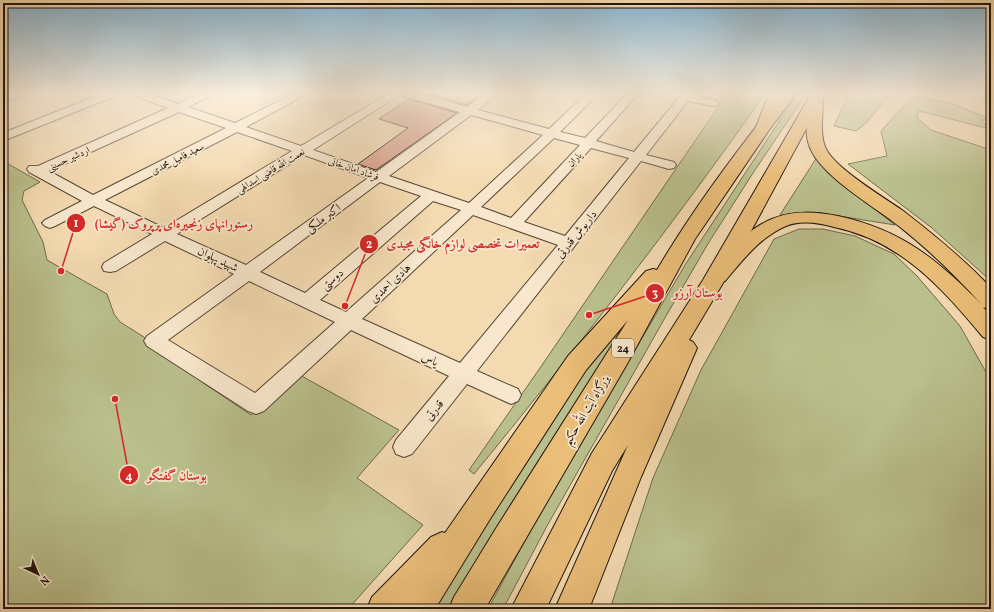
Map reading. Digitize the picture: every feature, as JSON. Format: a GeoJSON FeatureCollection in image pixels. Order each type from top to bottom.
{"type":"FeatureCollection","features":[{"type":"Feature","properties":{"kind":"main road"},"geometry":{"type":"LineString","coordinates":[[763,127],[765,123]]}},
{"type":"Feature","properties":{"kind":"main road","name":"بزرگراه آیت الله حکیم"},"geometry":{"type":"LineString","coordinates":[[466,609],[618,357],[685,239],[766,123]]}},
{"type":"Feature","properties":{"kind":"main road"},"geometry":{"type":"LineString","coordinates":[[528,609],[602,462],[712,283],[802,123]]}},
{"type":"Feature","properties":{"kind":"main road"},"geometry":{"type":"LineString","coordinates":[[816,123],[817,148],[823,156],[841,174],[925,238],[976,285],[991,302]]}},
{"type":"Feature","properties":{"kind":"main road"},"geometry":{"type":"LineString","coordinates":[[572,609],[627,477],[678,366],[712,283],[756,235],[775,224],[801,218],[819,218],[837,221],[877,233],[914,252],[931,266],[960,294],[991,331]]}},
{"type":"Feature","properties":{"kind":"main road"},"geometry":{"type":"LineString","coordinates":[[415,609],[479,509],[577,363],[685,239]]}},
{"type":"Feature","properties":{"kind":"main road"},"geometry":{"type":"LineString","coordinates":[[384,609],[479,509]]}},
{"type":"Feature","properties":{"kind":"street"},"geometry":{"type":"LineString","coordinates":[[3,137],[39,123]]}},
{"type":"Feature","properties":{"kind":"street","name":"اردشیر حسینی"},"geometry":{"type":"LineString","coordinates":[[36,170],[145,123]]}},
{"type":"Feature","properties":{"kind":"street","name":"فرشاد امان خانی"},"geometry":{"type":"LineString","coordinates":[[221,123],[569,243]]}},
{"type":"Feature","properties":{"kind":"street","name":"سعید فامیل محمدی"},"geometry":{"type":"LineString","coordinates":[[50,223],[88,197],[247,123]]}},
{"type":"Feature","properties":{"kind":"street","name":"نعمت الله قاضی اسدالهی"},"geometry":{"type":"LineString","coordinates":[[110,267],[349,123]]}},
{"type":"Feature","properties":{"kind":"street","name":"اکبر ملکی"},"geometry":{"type":"LineString","coordinates":[[256,405],[154,341],[453,123]]}},
{"type":"Feature","properties":{"kind":"street"},"geometry":{"type":"LineString","coordinates":[[511,123],[669,165]]}},
{"type":"Feature","properties":{"kind":"street","name":"هادی احمدی"},"geometry":{"type":"LineString","coordinates":[[256,405],[564,123]]}},
{"type":"Feature","properties":{"kind":"street","name":"یاران"},"geometry":{"type":"LineString","coordinates":[[514,224],[607,123]]}},
{"type":"Feature","properties":{"kind":"street","name":"داریوش قدرتی"},"geometry":{"type":"LineString","coordinates":[[464,374],[638,157],[662,123]]}},
{"type":"Feature","properties":{"kind":"street","name":"شهید پهلوان"},"geometry":{"type":"LineString","coordinates":[[36,170],[88,197],[349,321]]}},
{"type":"Feature","properties":{"kind":"street","name":"دوستی"},"geometry":{"type":"LineString","coordinates":[[307,301],[431,195]]}},
{"type":"Feature","properties":{"kind":"street","name":"یاس"},"geometry":{"type":"LineString","coordinates":[[349,321],[511,396]]}},
{"type":"Feature","properties":{"kind":"street","name":"قدرتی"},"geometry":{"type":"LineString","coordinates":[[404,447],[464,374]]}},
{"type":"Feature","properties":{"kind":"green space"},"geometry":{"type":"Polygon","coordinates":[[[708,123],[744,123],[695,191],[550,381],[474,474],[469,470],[708,123]]]}},
{"type":"Feature","properties":{"kind":"green space"},"geometry":{"type":"Polygon","coordinates":[[[778,123],[787,123],[709,242],[547,526],[503,609],[488,609],[548,498],[685,265],[778,123]]]}},
{"type":"Feature","properties":{"kind":"green space"},"geometry":{"type":"Polygon","coordinates":[[[836,123],[866,123],[856,131],[834,126],[836,123]]]}},
{"type":"Feature","properties":{"kind":"green space"},"geometry":{"type":"Polygon","coordinates":[[[889,123],[922,123],[931,130],[991,150],[991,281],[932,228],[848,164],[887,156],[881,131],[889,123]]]}},
{"type":"Feature","properties":{"kind":"green space"},"geometry":{"type":"Polygon","coordinates":[[[965,123],[984,123],[990,129],[965,123]]]}},
{"type":"Feature","properties":{"kind":"green space"},"geometry":{"type":"Polygon","coordinates":[[[817,157],[854,192],[895,225],[820,213],[780,215],[817,157]]]}},
{"type":"Feature","properties":{"kind":"green space"},"geometry":{"type":"Polygon","coordinates":[[[3,161],[40,182],[24,191],[22,200],[43,242],[47,260],[107,294],[114,314],[120,322],[147,339],[205,384],[251,415],[298,374],[399,430],[357,478],[423,525],[348,609],[3,609],[3,161]]]}},
{"type":"Feature","properties":{"kind":"green space"},"geometry":{"type":"Polygon","coordinates":[[[799,229],[823,229],[855,236],[894,254],[917,276],[960,326],[991,381],[991,609],[610,609],[653,478],[701,370],[774,239],[799,229]]]}},
{"type":"Feature","properties":{"kind":"green space"},"geometry":{"type":"Polygon","coordinates":[[[658,276],[567,416],[449,609],[426,609],[582,368],[658,276]]]}},
{"type":"Feature","properties":{"kind":"building"},"geometry":{"type":"Polygon","coordinates":[[[390,123],[443,123],[376,170],[358,164],[408,128],[390,123]]]}},
{"type":"Feature","properties":{"kind":"place","name":"رستورانهای زنجیره‌ای پرپروک (گیشا)"},"geometry":{"type":"Point","coordinates":[61,271]}},
{"type":"Feature","properties":{"kind":"place","name":"تعمیرات تخصصی لوازم خانگی مجیدی"},"geometry":{"type":"Point","coordinates":[345,306]}},
{"type":"Feature","properties":{"kind":"place","name":"بوستان آرزو"},"geometry":{"type":"Point","coordinates":[589,315]}},
{"type":"Feature","properties":{"kind":"place","name":"بوستان گفتگو"},"geometry":{"type":"Point","coordinates":[115,399]}}]}
